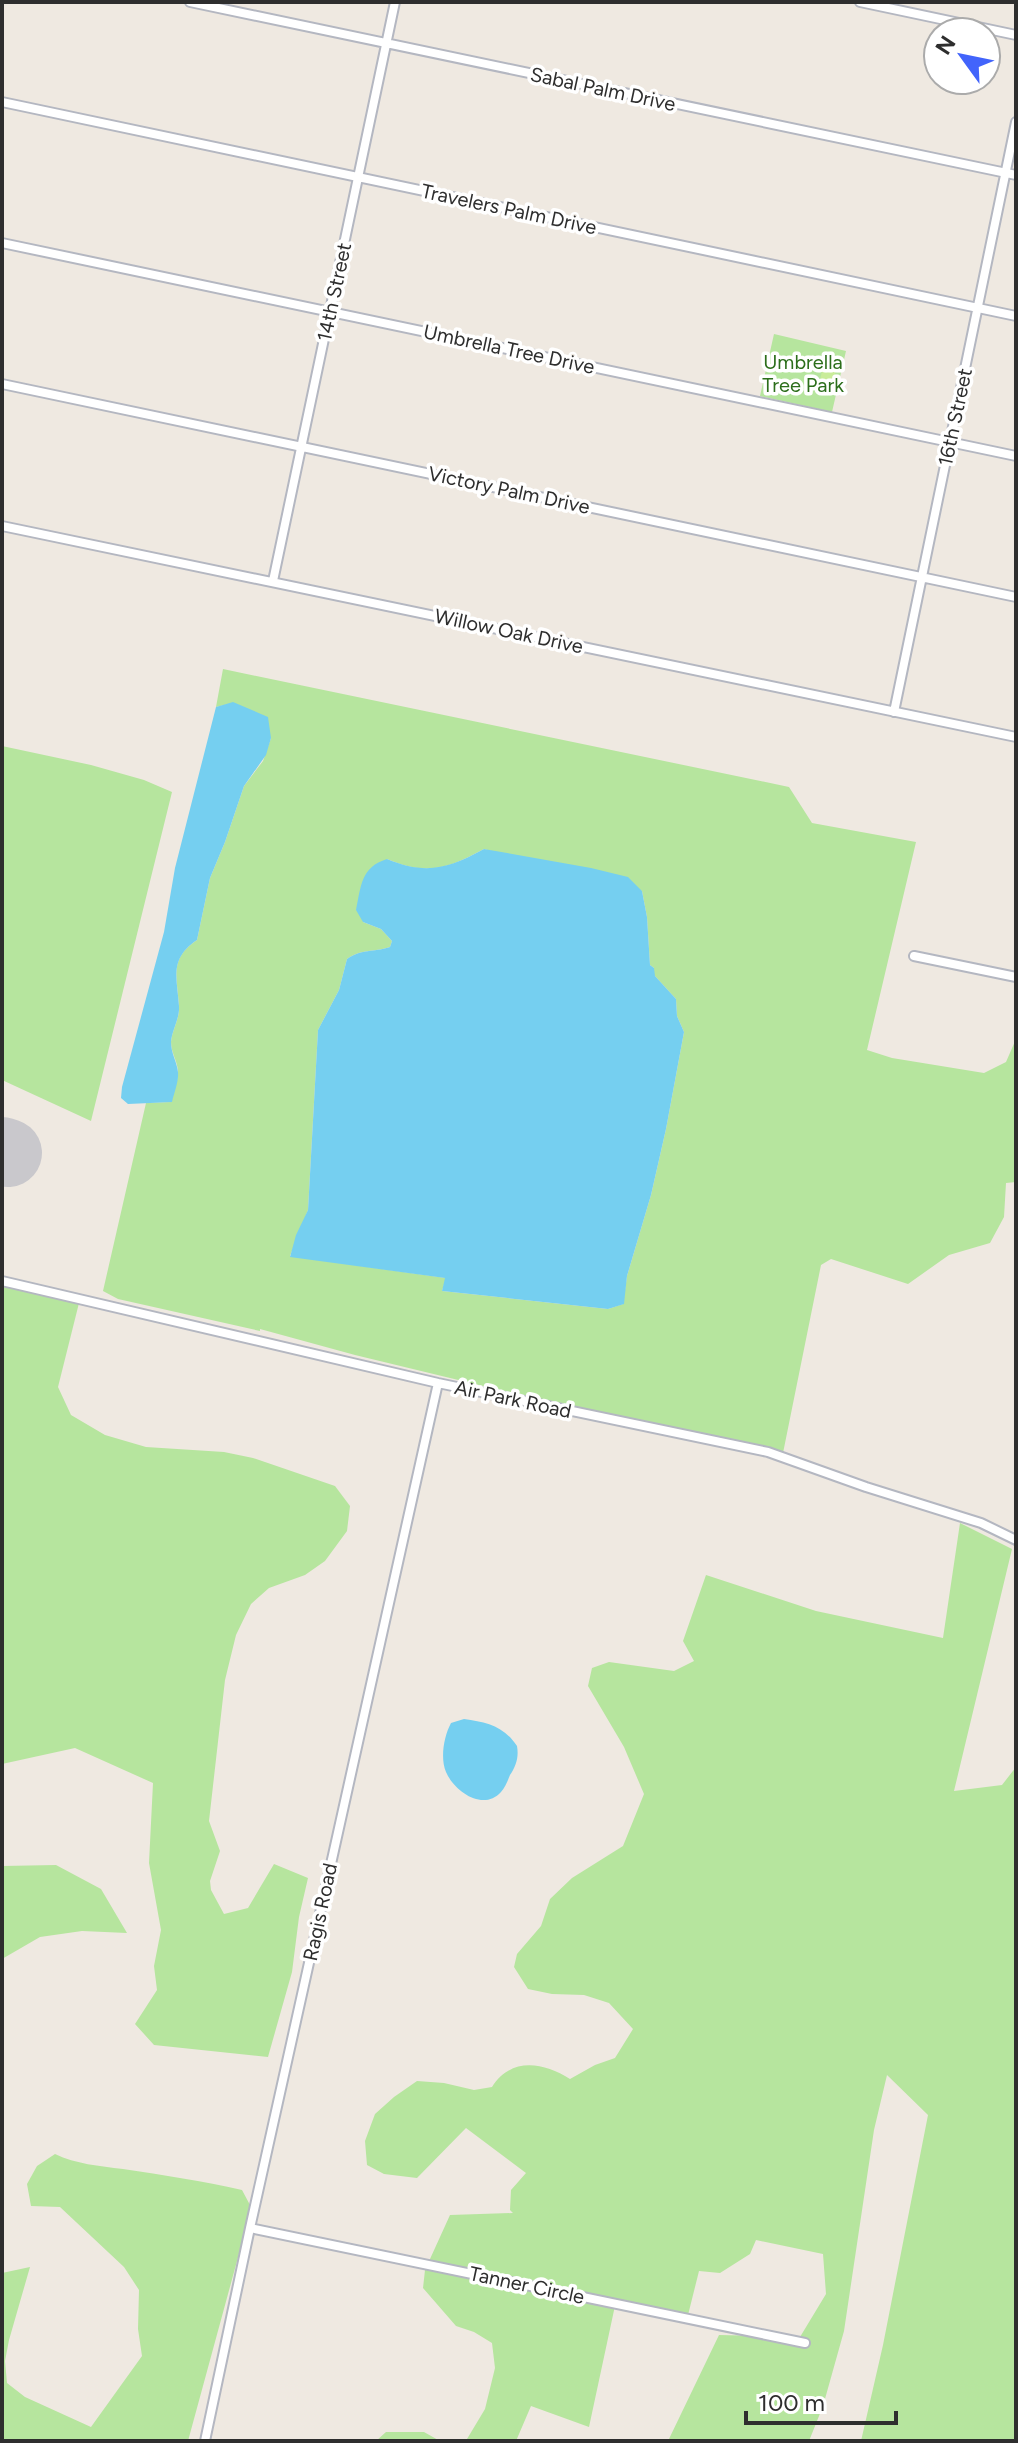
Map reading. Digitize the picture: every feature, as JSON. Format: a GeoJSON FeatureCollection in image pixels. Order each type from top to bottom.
{"type":"FeatureCollection","features":[{"type":"Feature","properties":{"kind":"street","name":"Sabal Palm Drive"},"geometry":{"type":"LineString","coordinates":[[190,2],[1016,175]]}},
{"type":"Feature","properties":{"kind":"street","name":"14th Street"},"geometry":{"type":"LineString","coordinates":[[273,581],[395,2]]}},
{"type":"Feature","properties":{"kind":"street"},"geometry":{"type":"LineString","coordinates":[[860,2],[1016,35]]}},
{"type":"Feature","properties":{"kind":"street","name":"Travelers Palm Drive"},"geometry":{"type":"LineString","coordinates":[[2,102],[1016,316]]}},
{"type":"Feature","properties":{"kind":"street","name":"16th Street"},"geometry":{"type":"LineString","coordinates":[[894,712],[1016,122]]}},
{"type":"Feature","properties":{"kind":"street","name":"Umbrella Tree Drive"},"geometry":{"type":"LineString","coordinates":[[2,243],[1016,456]]}},
{"type":"Feature","properties":{"kind":"street","name":"Victory Palm Drive"},"geometry":{"type":"LineString","coordinates":[[2,384],[1016,597]]}},
{"type":"Feature","properties":{"kind":"street","name":"Willow Oak Drive"},"geometry":{"type":"LineString","coordinates":[[2,526],[1016,737]]}},
{"type":"Feature","properties":{"kind":"street"},"geometry":{"type":"LineString","coordinates":[[914,956],[1016,977]]}},
{"type":"Feature","properties":{"kind":"street","name":"Air Park Road"},"geometry":{"type":"LineString","coordinates":[[2,1281],[438,1383],[768,1452],[981,1523],[1016,1540]]}},
{"type":"Feature","properties":{"kind":"street","name":"Ragis Road"},"geometry":{"type":"LineString","coordinates":[[205,2441],[438,1383]]}},
{"type":"Feature","properties":{"kind":"street","name":"Tanner Circle"},"geometry":{"type":"LineString","coordinates":[[250,2228],[805,2343]]}},
{"type":"Feature","properties":{"kind":"green space","name":"Umbrella Tree Park"},"geometry":{"type":"Polygon","coordinates":[[[774,334],[846,351],[832,412],[760,396],[774,334]]]}},
{"type":"Feature","properties":{"kind":"green space"},"geometry":{"type":"Polygon","coordinates":[[[823,367],[836,370],[830,395],[817,393],[823,367]]]}},
{"type":"Feature","properties":{"kind":"green space"},"geometry":{"type":"Polygon","coordinates":[[[223,669],[789,787],[812,823],[916,842],[867,1050],[892,1058],[984,1073],[1006,1062],[1016,1039],[1016,1182],[1006,1183],[1004,1217],[990,1243],[949,1255],[908,1284],[831,1259],[821,1265],[782,1458],[355,1355],[260,1329],[118,1299],[103,1291],[146,1103],[171,1102],[178,1076],[171,1042],[179,1010],[178,961],[197,940],[210,878],[244,786],[263,761],[271,738],[233,703],[216,707],[223,669]],[[484,849],[437,868],[414,867],[387,859],[363,922],[381,929],[392,941],[390,947],[363,952],[347,959],[339,990],[318,1030],[308,1210],[290,1256],[446,1278],[442,1291],[608,1309],[623,1304],[627,1276],[651,1195],[666,1129],[684,1032],[677,1016],[676,999],[654,975],[654,968],[650,965],[642,891],[484,849]]]}},
{"type":"Feature","properties":{"kind":"green space"},"geometry":{"type":"Polygon","coordinates":[[[2,746],[91,765],[144,780],[172,792],[91,1121],[2,1080],[2,746]]]}},
{"type":"Feature","properties":{"kind":"green space"},"geometry":{"type":"Polygon","coordinates":[[[2,1282],[80,1299],[58,1387],[71,1415],[105,1435],[146,1447],[224,1452],[253,1458],[335,1486],[350,1506],[347,1531],[325,1561],[305,1575],[269,1588],[251,1604],[236,1635],[225,1680],[209,1821],[220,1851],[210,1881],[211,1890],[224,1914],[248,1908],[274,1864],[308,1878],[292,1972],[268,2057],[154,2045],[135,2024],[157,1990],[154,1966],[161,1930],[149,1863],[153,1783],[75,1748],[2,1764],[2,1282]]]}},
{"type":"Feature","properties":{"kind":"green space"},"geometry":{"type":"Polygon","coordinates":[[[960,1523],[1012,1549],[954,1791],[1002,1785],[1016,1767],[1016,2441],[861,2441],[928,2115],[887,2075],[874,2130],[844,2331],[823,2406],[809,2441],[668,2441],[719,2335],[800,2337],[826,2294],[823,2254],[756,2240],[750,2254],[720,2273],[699,2271],[688,2315],[616,2301],[589,2427],[531,2406],[516,2441],[459,2441],[467,2439],[485,2409],[495,2368],[492,2343],[456,2326],[423,2288],[425,2270],[450,2215],[513,2213],[510,2210],[511,2190],[526,2173],[466,2128],[417,2178],[384,2174],[367,2165],[365,2141],[375,2114],[417,2081],[474,2090],[492,2087],[508,2071],[528,2065],[549,2069],[570,2079],[615,2058],[633,2029],[609,2003],[584,1995],[552,1994],[528,1989],[514,1967],[517,1954],[541,1926],[550,1899],[572,1878],[623,1846],[644,1794],[624,1747],[588,1686],[592,1668],[609,1662],[674,1671],[694,1661],[683,1641],[706,1575],[816,1611],[943,1638],[960,1523]]]}},
{"type":"Feature","properties":{"kind":"green space"},"geometry":{"type":"Polygon","coordinates":[[[56,1865],[101,1889],[127,1933],[82,1931],[40,1937],[2,1959],[2,1866],[56,1865]]]}},
{"type":"Feature","properties":{"kind":"green space"},"geometry":{"type":"Polygon","coordinates":[[[55,2154],[88,2164],[242,2190],[250,2205],[188,2441],[2,2441],[2,2273],[30,2267],[5,2361],[7,2383],[25,2397],[91,2427],[142,2356],[138,2329],[139,2290],[124,2267],[60,2207],[31,2206],[27,2184],[37,2166],[55,2154]]]}},
{"type":"Feature","properties":{"kind":"green space"},"geometry":{"type":"Polygon","coordinates":[[[386,2432],[424,2432],[440,2441],[376,2441],[386,2432]]]}},
{"type":"Feature","properties":{"kind":"water"},"geometry":{"type":"Polygon","coordinates":[[[233,702],[268,717],[271,738],[266,755],[244,786],[210,878],[197,940],[178,962],[179,1010],[171,1042],[178,1076],[172,1102],[128,1104],[121,1098],[122,1087],[164,932],[175,868],[216,707],[233,702]]]}},
{"type":"Feature","properties":{"kind":"water"},"geometry":{"type":"Polygon","coordinates":[[[484,849],[628,877],[642,891],[650,965],[654,968],[655,976],[676,999],[677,1016],[684,1032],[666,1129],[651,1195],[627,1276],[624,1304],[608,1309],[442,1291],[445,1278],[290,1257],[308,1210],[318,1030],[339,990],[347,959],[363,952],[390,947],[392,941],[381,929],[363,922],[356,910],[364,878],[372,867],[387,859],[413,867],[436,868],[484,849]]]}},
{"type":"Feature","properties":{"kind":"water"},"geometry":{"type":"Polygon","coordinates":[[[464,1719],[494,1726],[517,1746],[514,1768],[504,1788],[494,1798],[470,1797],[455,1786],[446,1772],[443,1754],[446,1734],[451,1723],[464,1719]]]}},
{"type":"Feature","properties":{"kind":"runway"},"geometry":{"type":"LineString","coordinates":[[2,1151],[8,1153]]}}]}
